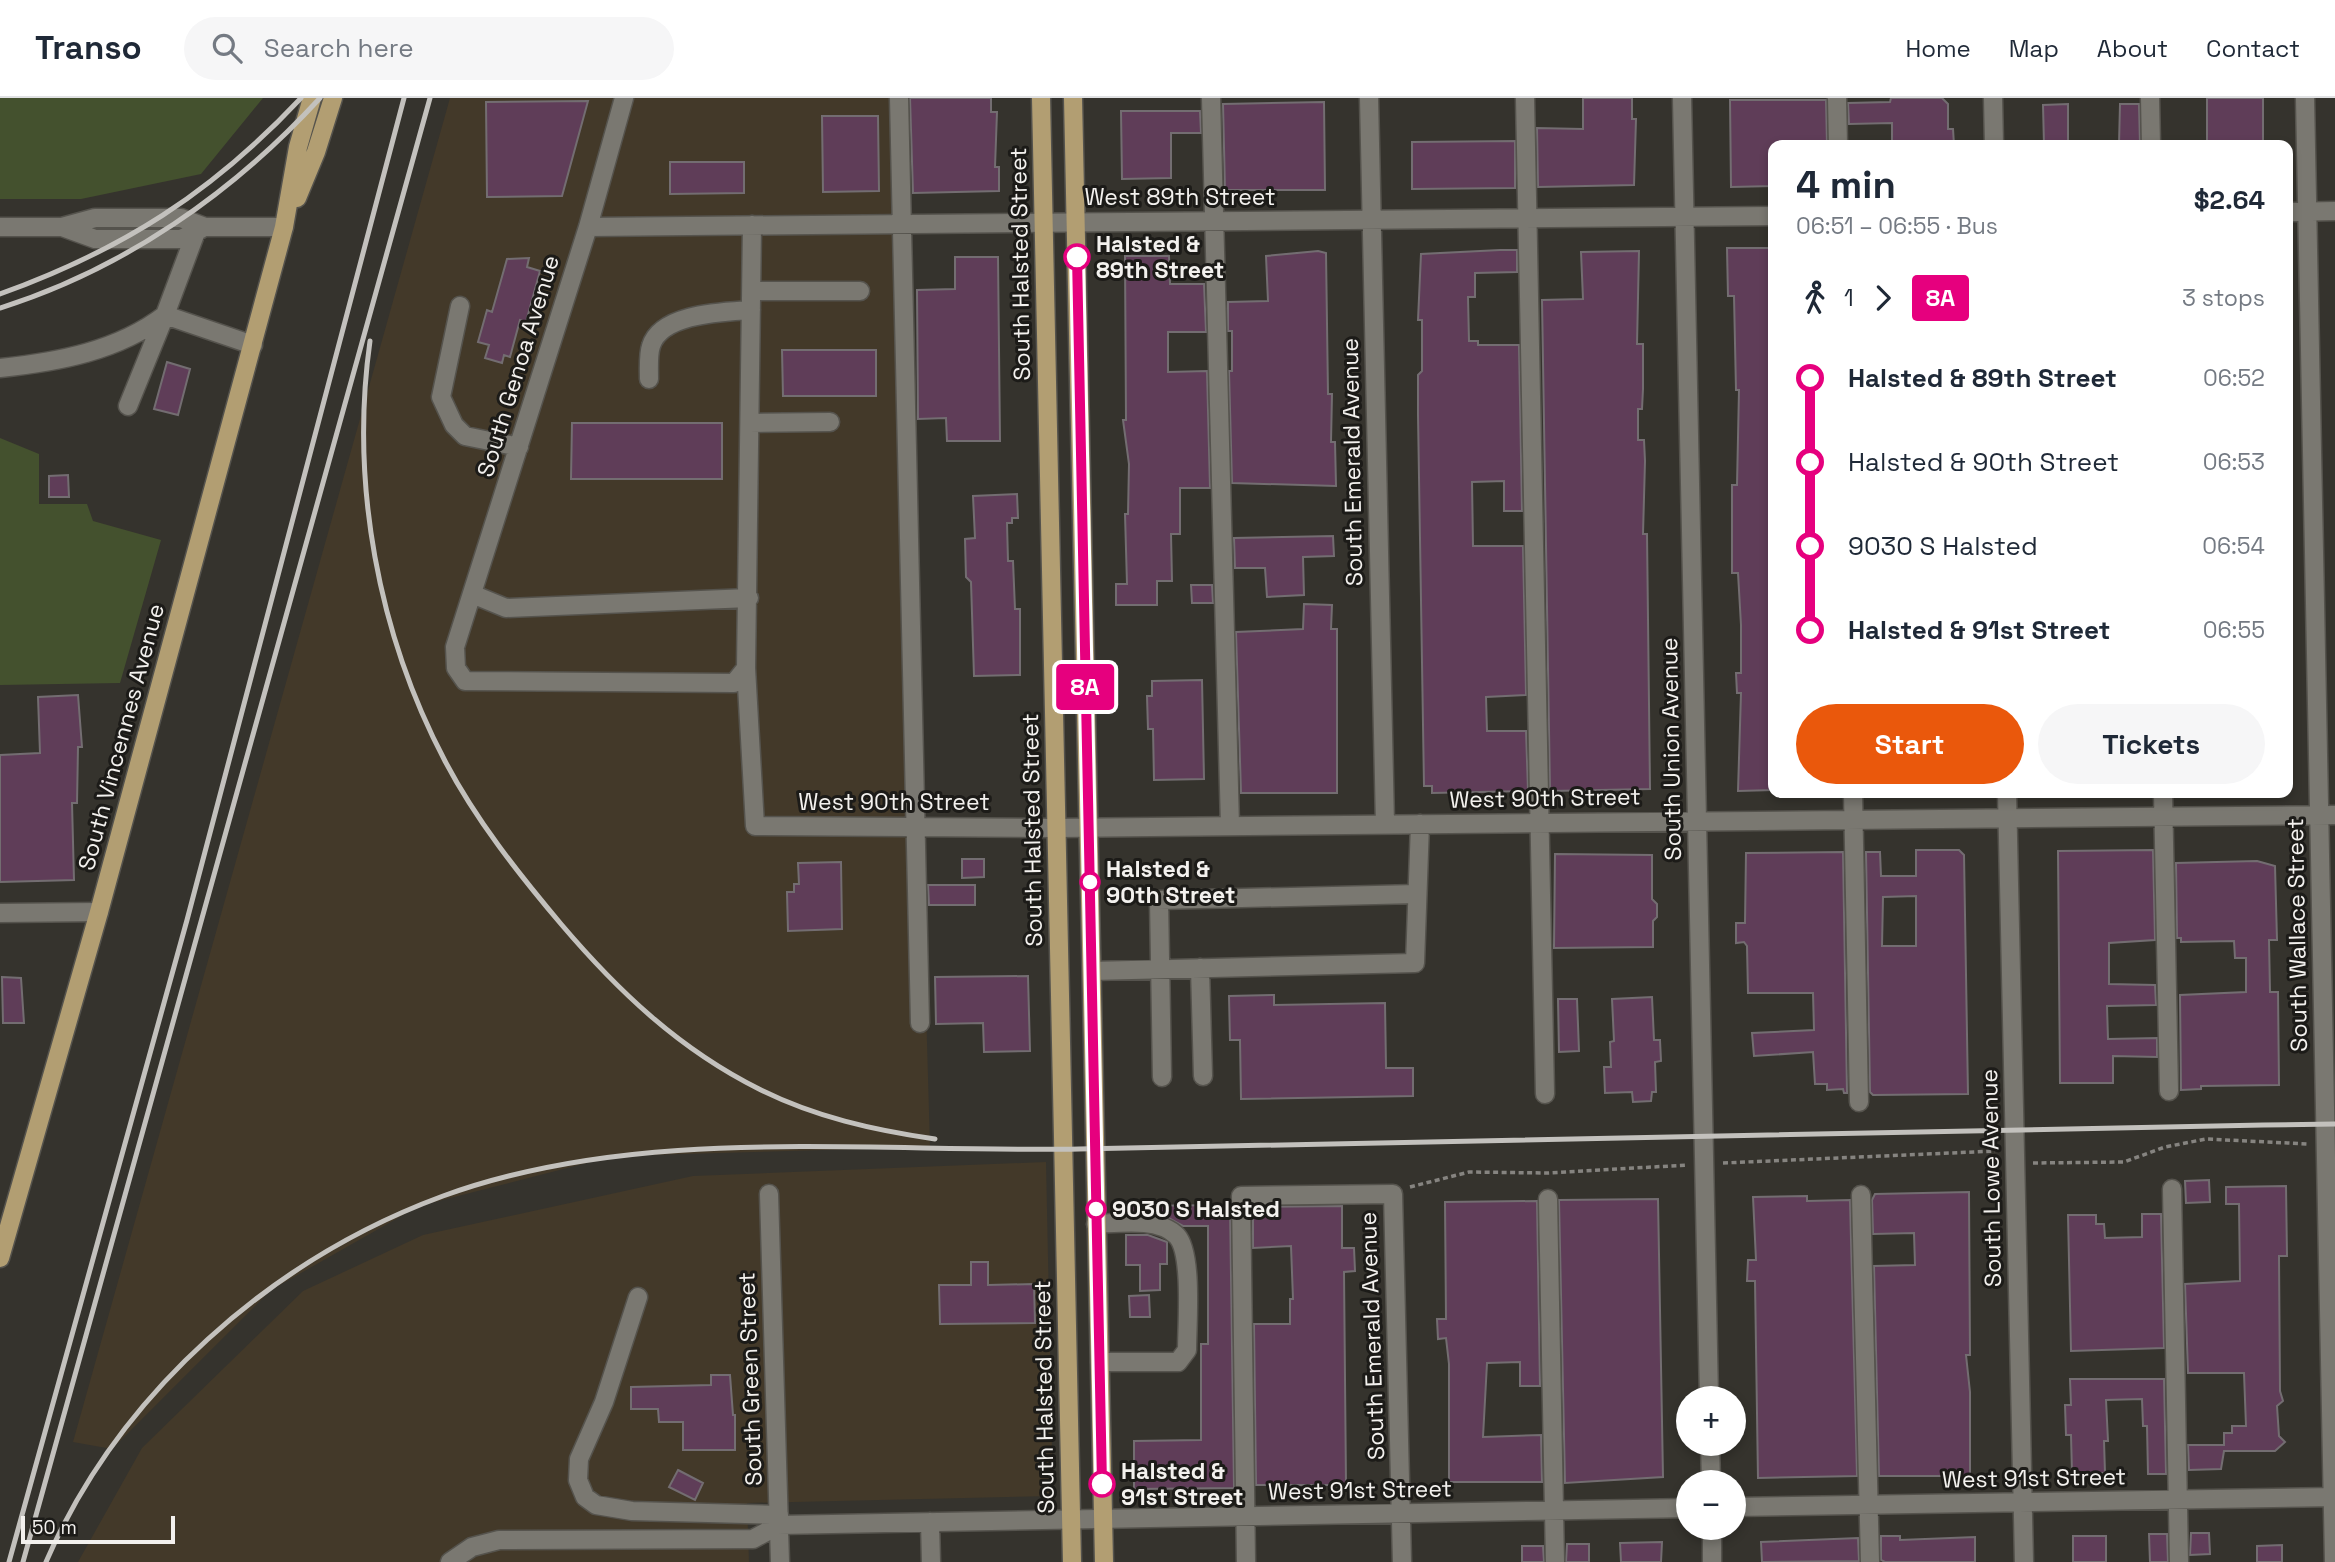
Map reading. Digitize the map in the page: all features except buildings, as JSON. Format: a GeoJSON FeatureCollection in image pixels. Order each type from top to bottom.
{"type":"FeatureCollection","features":[{"type":"Feature","properties":{"kind":"main road","name":"South Vincennes Avenue"},"geometry":{"type":"LineString","coordinates":[[0,1258],[99,912],[253,345],[284,228],[298,147],[312,98]]}},
{"type":"Feature","properties":{"kind":"main road","name":"South Vincennes Avenue"},"geometry":{"type":"LineString","coordinates":[[284,228],[316,152],[333,98]]}},
{"type":"Feature","properties":{"kind":"main road","name":"South Halsted Street"},"geometry":{"type":"LineString","coordinates":[[1041,98],[1072,1562]]}},
{"type":"Feature","properties":{"kind":"main road"},"geometry":{"type":"LineString","coordinates":[[1073,98],[1104,1562]]}},
{"type":"Feature","properties":{"kind":"street","name":"South Genoa Avenue"},"geometry":{"type":"LineString","coordinates":[[624,98],[588,228],[456,647],[457,668],[466,681],[734,682],[746,668]]}},
{"type":"Feature","properties":{"kind":"street"},"geometry":{"type":"LineString","coordinates":[[899,98],[920,1023]]}},
{"type":"Feature","properties":{"kind":"street"},"geometry":{"type":"LineString","coordinates":[[1210,98],[1230,826]]}},
{"type":"Feature","properties":{"kind":"street","name":"South Emerald Avenue"},"geometry":{"type":"LineString","coordinates":[[1369,98],[1385,824]]}},
{"type":"Feature","properties":{"kind":"street"},"geometry":{"type":"LineString","coordinates":[[1525,98],[1545,1094]]}},
{"type":"Feature","properties":{"kind":"street","name":"South Union Avenue"},"geometry":{"type":"LineString","coordinates":[[1682,98],[1709,1386]]}},
{"type":"Feature","properties":{"kind":"street"},"geometry":{"type":"LineString","coordinates":[[1837,98],[1838,140]]}},
{"type":"Feature","properties":{"kind":"street"},"geometry":{"type":"LineString","coordinates":[[1993,98],[1994,140]]}},
{"type":"Feature","properties":{"kind":"street"},"geometry":{"type":"LineString","coordinates":[[2150,98],[2151,140]]}},
{"type":"Feature","properties":{"kind":"street","name":"South Wallace Street"},"geometry":{"type":"LineString","coordinates":[[2305,98],[2327,815],[2326,1144],[2334,1562]]}},
{"type":"Feature","properties":{"kind":"street"},"geometry":{"type":"LineString","coordinates":[[2293,212],[2335,211]]}},
{"type":"Feature","properties":{"kind":"street","name":"West 89th Street"},"geometry":{"type":"LineString","coordinates":[[588,228],[1768,216]]}},
{"type":"Feature","properties":{"kind":"street"},"geometry":{"type":"LineString","coordinates":[[0,228],[62,228],[95,218],[181,218],[200,230],[284,228]]}},
{"type":"Feature","properties":{"kind":"street"},"geometry":{"type":"LineString","coordinates":[[746,668],[752,225]]}},
{"type":"Feature","properties":{"kind":"street"},"geometry":{"type":"LineString","coordinates":[[128,406],[200,230]]}},
{"type":"Feature","properties":{"kind":"street"},"geometry":{"type":"LineString","coordinates":[[751,291],[860,291]]}},
{"type":"Feature","properties":{"kind":"street"},"geometry":{"type":"LineString","coordinates":[[460,306],[441,397],[454,425],[465,436],[519,447]]}},
{"type":"Feature","properties":{"kind":"street"},"geometry":{"type":"LineString","coordinates":[[649,379],[651,345],[663,330],[688,318],[751,310]]}},
{"type":"Feature","properties":{"kind":"street"},"geometry":{"type":"LineString","coordinates":[[165,315],[253,345]]}},
{"type":"Feature","properties":{"kind":"street"},"geometry":{"type":"LineString","coordinates":[[0,368],[57,363],[143,332],[165,315]]}},
{"type":"Feature","properties":{"kind":"street"},"geometry":{"type":"LineString","coordinates":[[750,423],[830,422]]}},
{"type":"Feature","properties":{"kind":"street"},"geometry":{"type":"LineString","coordinates":[[472,594],[506,608],[749,598]]}},
{"type":"Feature","properties":{"kind":"street","name":"West 90th Street"},"geometry":{"type":"LineString","coordinates":[[746,668],[755,825],[1056,828],[2327,815]]}},
{"type":"Feature","properties":{"kind":"street"},"geometry":{"type":"LineString","coordinates":[[1853,798],[1859,1102]]}},
{"type":"Feature","properties":{"kind":"street","name":"South Lowe Avenue"},"geometry":{"type":"LineString","coordinates":[[2007,798],[2024,1562]]}},
{"type":"Feature","properties":{"kind":"street"},"geometry":{"type":"LineString","coordinates":[[2163,798],[2169,1091]]}},
{"type":"Feature","properties":{"kind":"street"},"geometry":{"type":"LineString","coordinates":[[1092,971],[1415,963],[1420,824]]}},
{"type":"Feature","properties":{"kind":"street"},"geometry":{"type":"LineString","coordinates":[[1162,1077],[1159,900],[1417,894]]}},
{"type":"Feature","properties":{"kind":"street"},"geometry":{"type":"LineString","coordinates":[[0,913],[99,912]]}},
{"type":"Feature","properties":{"kind":"street"},"geometry":{"type":"LineString","coordinates":[[1200,968],[1203,1076]]}},
{"type":"Feature","properties":{"kind":"street"},"geometry":{"type":"LineString","coordinates":[[2172,1189],[2179,1562]]}},
{"type":"Feature","properties":{"kind":"street","name":"South Green Street"},"geometry":{"type":"LineString","coordinates":[[769,1194],[780,1562]]}},
{"type":"Feature","properties":{"kind":"street"},"geometry":{"type":"LineString","coordinates":[[1246,1562],[1241,1196],[1393,1194]]}},
{"type":"Feature","properties":{"kind":"street","name":"South Emerald Avenue"},"geometry":{"type":"LineString","coordinates":[[1393,1194],[1402,1562]]}},
{"type":"Feature","properties":{"kind":"street"},"geometry":{"type":"LineString","coordinates":[[1861,1195],[1870,1562]]}},
{"type":"Feature","properties":{"kind":"street"},"geometry":{"type":"LineString","coordinates":[[1548,1199],[1555,1562]]}},
{"type":"Feature","properties":{"kind":"street"},"geometry":{"type":"LineString","coordinates":[[1096,1224],[1144,1223],[1166,1230],[1177,1236],[1186,1254],[1187,1350],[1178,1362],[1100,1362]]}},
{"type":"Feature","properties":{"kind":"street","name":"West 91st Street"},"geometry":{"type":"LineString","coordinates":[[638,1297],[604,1402],[579,1459],[578,1480],[585,1497],[596,1505],[632,1511],[779,1520],[930,1522],[1676,1508]]}},
{"type":"Feature","properties":{"kind":"street","name":"West 91st Street"},"geometry":{"type":"LineString","coordinates":[[1746,1507],[2334,1497]]}},
{"type":"Feature","properties":{"kind":"street"},"geometry":{"type":"LineString","coordinates":[[450,1562],[472,1547],[499,1540],[754,1539],[779,1520]]}},
{"type":"Feature","properties":{"kind":"street"},"geometry":{"type":"LineString","coordinates":[[930,1522],[931,1562]]}},
{"type":"Feature","properties":{"kind":"street"},"geometry":{"type":"LineString","coordinates":[[1712,1540],[1712,1562]]}},
{"type":"Feature","properties":{"kind":"path"},"geometry":{"type":"LineString","coordinates":[[1393,1194],[1426,1181],[1469,1172],[1547,1173],[1704,1164],[2015,1156],[2070,1165],[2124,1162],[2165,1147],[2206,1139],[2326,1144]]}},
{"type":"Feature","properties":{"kind":"shaded area"},"geometry":{"type":"Polygon","coordinates":[[[450,98],[900,98],[930,1147],[614,1156],[419,1206],[271,1290],[112,1449],[73,1442],[450,98]]]}},
{"type":"Feature","properties":{"kind":"shaded area"},"geometry":{"type":"Polygon","coordinates":[[[1046,1162],[1053,1496],[747,1503],[749,1562],[78,1562],[142,1448],[303,1291],[423,1235],[693,1176],[1046,1162]]]}},
{"type":"Feature","properties":{"kind":"green space"},"geometry":{"type":"Polygon","coordinates":[[[0,98],[263,98],[201,174],[81,199],[0,199],[0,98]]]}},
{"type":"Feature","properties":{"kind":"green space"},"geometry":{"type":"Polygon","coordinates":[[[0,438],[39,454],[39,504],[87,504],[93,521],[161,540],[120,683],[0,685],[0,438]]]}},
{"type":"Feature","properties":{"kind":"railway"},"geometry":{"type":"LineString","coordinates":[[0,294],[86,258],[163,215],[234,163],[301,98]]}},
{"type":"Feature","properties":{"kind":"railway"},"geometry":{"type":"LineString","coordinates":[[0,308],[46,292],[90,272],[174,224],[251,165],[320,98]]}},
{"type":"Feature","properties":{"kind":"railway"},"geometry":{"type":"LineString","coordinates":[[9,1562],[187,920],[404,98]]}},
{"type":"Feature","properties":{"kind":"railway"},"geometry":{"type":"LineString","coordinates":[[23,1562],[430,98]]}},
{"type":"Feature","properties":{"kind":"railway"},"geometry":{"type":"LineString","coordinates":[[370,341],[365,395],[367,503],[387,610],[402,662],[422,712],[457,783],[484,825],[545,905],[583,949],[651,1017],[702,1056],[759,1089],[823,1115],[867,1127],[935,1139]]}},
{"type":"Feature","properties":{"kind":"railway"},"geometry":{"type":"LineString","coordinates":[[46,1562],[77,1500],[115,1442],[159,1389],[208,1339],[261,1295],[319,1256],[380,1223],[443,1196],[518,1173],[596,1159],[757,1147],[1079,1149],[2335,1124]]}},
{"type":"Feature","properties":{"kind":"bus line","name":"8A"},"geometry":{"type":"LineString","coordinates":[[1077,257],[1102,1484]]}},
{"type":"Feature","properties":{"kind":"place","name":"Halsted & 89th Street"},"geometry":{"type":"Point","coordinates":[1077,257]}},
{"type":"Feature","properties":{"kind":"place","name":"Halsted & 90th Street"},"geometry":{"type":"Point","coordinates":[1090,882]}},
{"type":"Feature","properties":{"kind":"place","name":"9030 S Halsted"},"geometry":{"type":"Point","coordinates":[1096,1209]}},
{"type":"Feature","properties":{"kind":"place","name":"Halsted & 91st Street"},"geometry":{"type":"Point","coordinates":[1102,1484]}}]}
